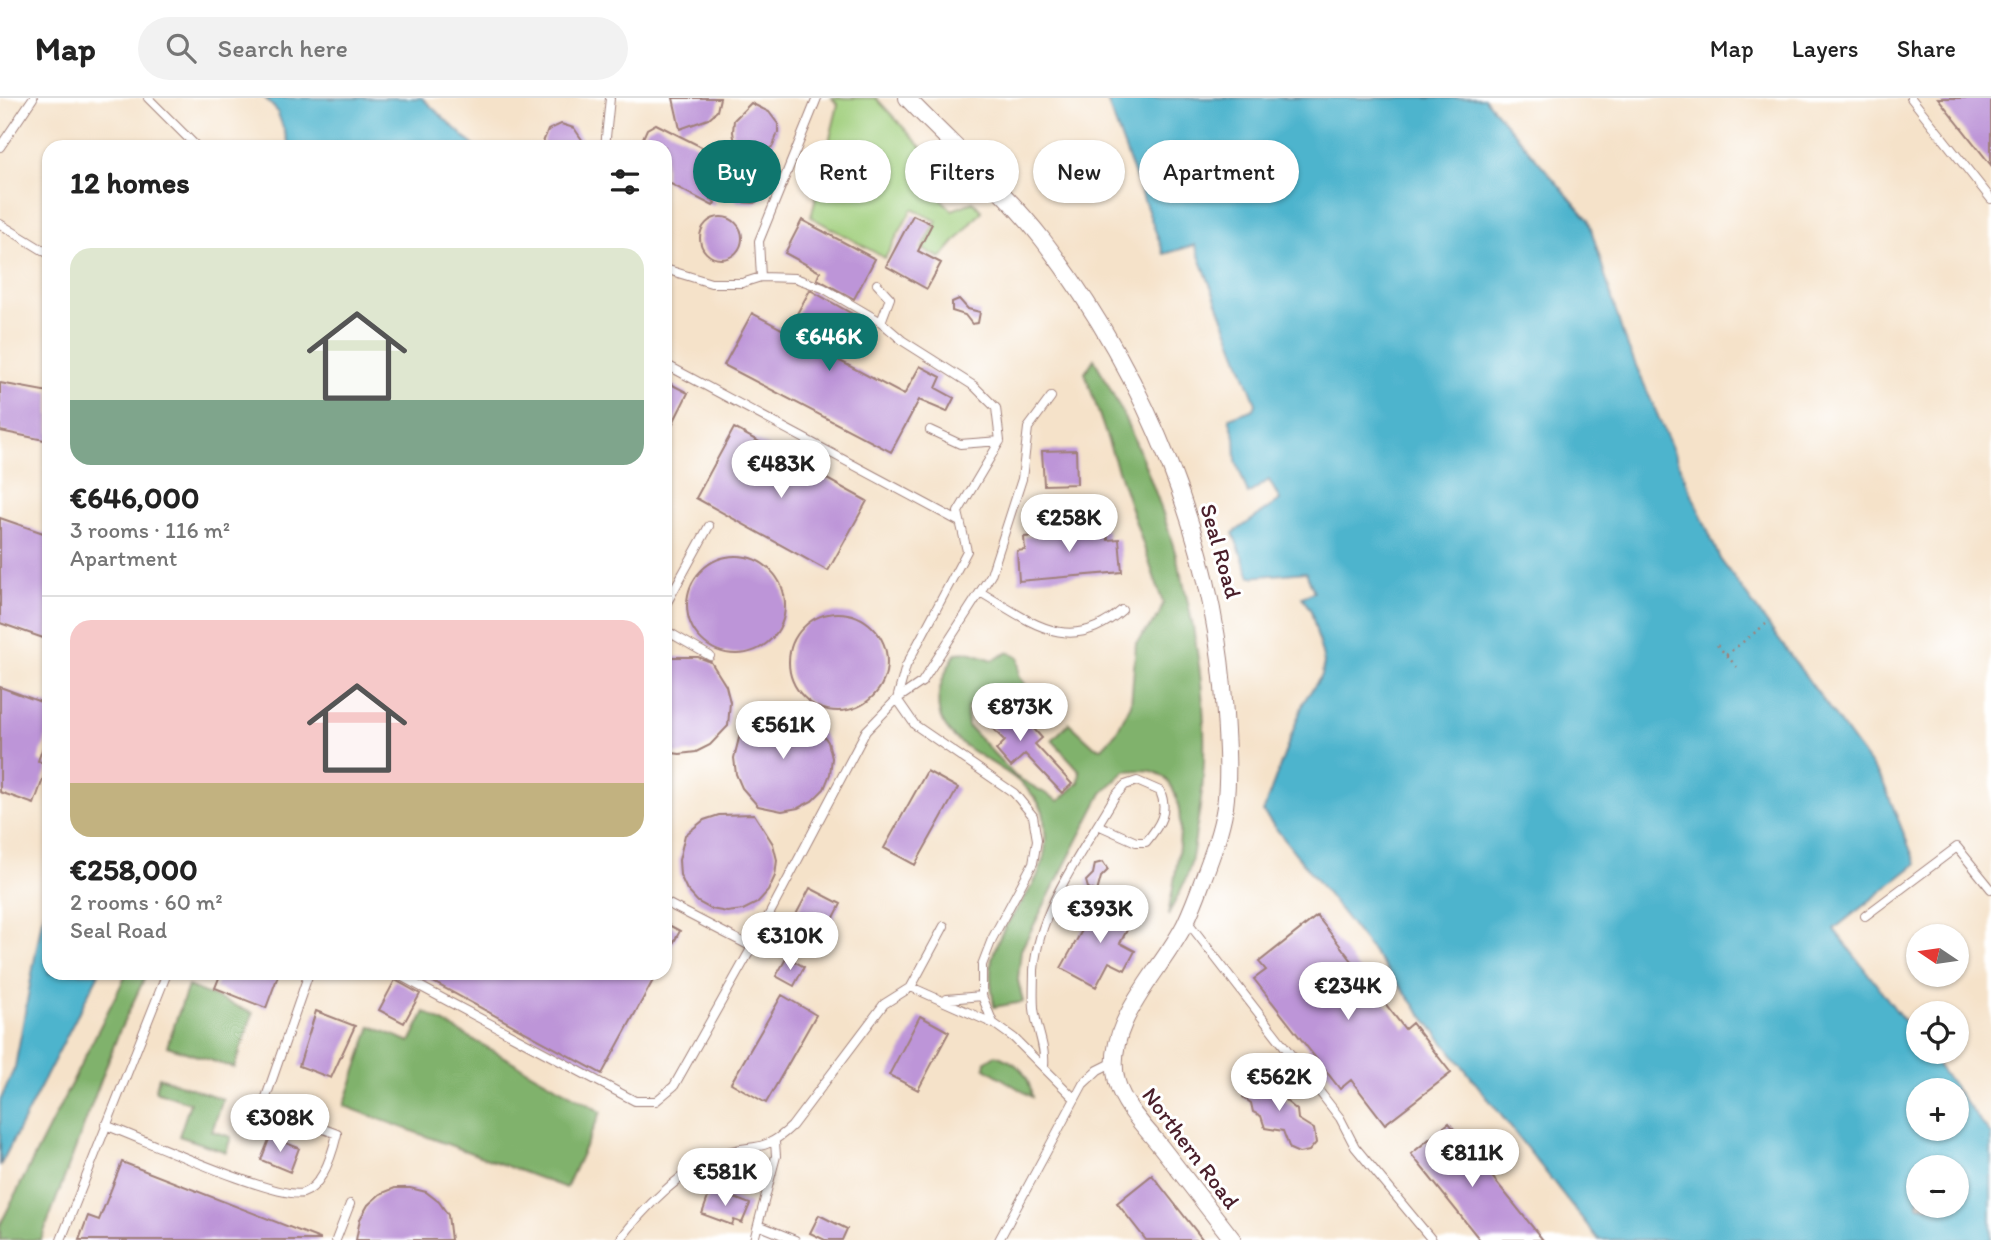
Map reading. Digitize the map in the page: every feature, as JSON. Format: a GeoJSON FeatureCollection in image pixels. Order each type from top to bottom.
{"type":"FeatureCollection","features":[{"type":"Feature","properties":{"kind":"street","name":"Seal Road"},"geometry":{"type":"LineString","coordinates":[[907,98],[1042,240],[1104,332],[1144,405],[1172,471],[1198,543],[1213,599],[1223,670],[1228,774],[1217,839],[1186,920],[1131,1008],[1120,1033],[1116,1061],[1117,1081]]}},
{"type":"Feature","properties":{"kind":"street","name":"Northern Road"},"geometry":{"type":"LineString","coordinates":[[1117,1081],[1137,1117],[1233,1240]]}},
{"type":"Feature","properties":{"kind":"lane"},"geometry":{"type":"LineString","coordinates":[[0,147],[33,98]]}},
{"type":"Feature","properties":{"kind":"lane"},"geometry":{"type":"LineString","coordinates":[[148,98],[190,140]]}},
{"type":"Feature","properties":{"kind":"lane"},"geometry":{"type":"LineString","coordinates":[[606,140],[610,98]]}},
{"type":"Feature","properties":{"kind":"lane"},"geometry":{"type":"LineString","coordinates":[[761,277],[760,241],[817,98]]}},
{"type":"Feature","properties":{"kind":"lane"},"geometry":{"type":"LineString","coordinates":[[1911,98],[1991,199]]}},
{"type":"Feature","properties":{"kind":"lane"},"geometry":{"type":"LineString","coordinates":[[0,224],[42,250]]}},
{"type":"Feature","properties":{"kind":"lane"},"geometry":{"type":"LineString","coordinates":[[672,271],[711,283],[741,283],[761,277],[796,278],[823,288],[881,322],[903,341],[974,386],[996,408],[1000,441],[958,512],[967,551],[906,666],[897,699],[915,725],[1014,793],[1033,816],[1037,840],[1033,863],[992,939],[982,965],[982,996],[993,1023]]}},
{"type":"Feature","properties":{"kind":"lane"},"geometry":{"type":"LineString","coordinates":[[877,284],[890,298],[881,322]]}},
{"type":"Feature","properties":{"kind":"lane"},"geometry":{"type":"LineString","coordinates":[[672,368],[811,441],[946,518],[958,521]]}},
{"type":"Feature","properties":{"kind":"lane"},"geometry":{"type":"LineString","coordinates":[[408,980],[635,1101],[656,1101],[674,1086],[752,947],[866,731],[897,699],[922,682],[991,575],[1022,479],[1028,428],[1051,397]]}},
{"type":"Feature","properties":{"kind":"lane"},"geometry":{"type":"LineString","coordinates":[[930,430],[960,444],[1000,441]]}},
{"type":"Feature","properties":{"kind":"lane"},"geometry":{"type":"LineString","coordinates":[[672,593],[709,526]]}},
{"type":"Feature","properties":{"kind":"lane"},"geometry":{"type":"LineString","coordinates":[[980,592],[1040,627],[1077,635],[1107,623],[1122,610]]}},
{"type":"Feature","properties":{"kind":"lane"},"geometry":{"type":"LineString","coordinates":[[672,634],[710,656]]}},
{"type":"Feature","properties":{"kind":"lane"},"geometry":{"type":"LineString","coordinates":[[1044,1066],[1045,1056],[1034,1009],[1034,970],[1041,935],[1053,906],[1098,825],[1115,796],[1125,785],[1137,780],[1160,791],[1165,802],[1164,816],[1146,842],[1136,842],[1098,825]]}},
{"type":"Feature","properties":{"kind":"lane"},"geometry":{"type":"LineString","coordinates":[[1865,916],[1957,847],[1991,889]]}},
{"type":"Feature","properties":{"kind":"lane"},"geometry":{"type":"LineString","coordinates":[[672,906],[752,947]]}},
{"type":"Feature","properties":{"kind":"lane"},"geometry":{"type":"LineString","coordinates":[[1186,920],[1340,1118],[1355,1147],[1432,1240]]}},
{"type":"Feature","properties":{"kind":"lane"},"geometry":{"type":"LineString","coordinates":[[620,1240],[683,1177],[719,1155],[775,1142],[793,1126],[884,1004],[911,987],[944,926]]}},
{"type":"Feature","properties":{"kind":"lane"},"geometry":{"type":"LineString","coordinates":[[61,1240],[164,980]]}},
{"type":"Feature","properties":{"kind":"lane"},"geometry":{"type":"LineString","coordinates":[[106,1125],[252,1182],[289,1193],[303,1193],[316,1184],[337,1133],[263,1106],[307,980]]}},
{"type":"Feature","properties":{"kind":"lane"},"geometry":{"type":"LineString","coordinates":[[911,987],[944,999],[993,1023],[1044,1066],[1075,1099]]}},
{"type":"Feature","properties":{"kind":"lane"},"geometry":{"type":"LineString","coordinates":[[944,999],[982,996]]}},
{"type":"Feature","properties":{"kind":"lane"},"geometry":{"type":"LineString","coordinates":[[999,1240],[1083,1084],[1098,1070],[1116,1061]]}},
{"type":"Feature","properties":{"kind":"lane"},"geometry":{"type":"LineString","coordinates":[[754,1240],[776,1156],[775,1142]]}},
{"type":"Feature","properties":{"kind":"lane"},"geometry":{"type":"LineString","coordinates":[[337,1240],[350,1204]]}},
{"type":"Feature","properties":{"kind":"lane"},"geometry":{"type":"LineString","coordinates":[[758,1225],[795,1240]]}},
{"type":"Feature","properties":{"kind":"path"},"geometry":{"type":"LineString","coordinates":[[1726,656],[1766,624]]}},
{"type":"Feature","properties":{"kind":"path"},"geometry":{"type":"LineString","coordinates":[[1717,645],[1737,667]]}},
{"type":"Feature","properties":{"kind":"green space"},"geometry":{"type":"Polygon","coordinates":[[[832,98],[876,98],[915,140],[905,140],[905,203],[945,203],[952,210],[974,203],[982,211],[941,258],[922,249],[937,221],[912,209],[885,258],[811,217],[814,203],[891,203],[891,140],[830,140],[838,105],[832,98]]]}},
{"type":"Feature","properties":{"kind":"green space"},"geometry":{"type":"Polygon","coordinates":[[[1094,359],[1146,467],[1167,526],[1184,587],[1197,650],[1203,712],[1203,773],[1193,852],[1186,879],[1168,916],[1180,836],[1175,795],[1167,780],[1152,771],[1125,771],[1102,793],[1021,950],[1018,980],[1023,1002],[994,1007],[992,959],[1006,926],[1034,883],[1041,867],[1045,850],[1044,814],[1027,789],[964,745],[948,730],[939,711],[941,686],[956,653],[969,652],[993,660],[1009,652],[1019,657],[1019,676],[1035,697],[1025,706],[1004,692],[988,687],[967,708],[968,726],[1015,776],[1059,801],[1079,782],[1080,771],[1052,740],[1069,723],[1095,747],[1102,748],[1116,733],[1131,704],[1136,643],[1159,616],[1163,603],[1085,373],[1094,359]]]}},
{"type":"Feature","properties":{"kind":"green space"},"geometry":{"type":"Polygon","coordinates":[[[123,980],[144,980],[119,1032],[41,1240],[0,1240],[0,1225],[123,980]]]}},
{"type":"Feature","properties":{"kind":"green space"},"geometry":{"type":"Polygon","coordinates":[[[188,986],[253,1013],[234,1068],[167,1046],[188,986]]]}},
{"type":"Feature","properties":{"kind":"green space"},"geometry":{"type":"Polygon","coordinates":[[[425,1012],[601,1112],[566,1188],[344,1106],[371,1026],[410,1042],[425,1012]]]}},
{"type":"Feature","properties":{"kind":"green space"},"geometry":{"type":"Polygon","coordinates":[[[995,1055],[1010,1061],[1021,1070],[1028,1081],[1032,1097],[985,1068],[986,1061],[995,1055]]]}},
{"type":"Feature","properties":{"kind":"green space"},"geometry":{"type":"Polygon","coordinates":[[[159,1077],[223,1099],[212,1131],[231,1137],[226,1152],[179,1136],[190,1103],[155,1091],[159,1077]]]}},
{"type":"Feature","properties":{"kind":"green space"},"geometry":{"type":"Polygon","coordinates":[[[730,1162],[752,1165],[750,1186],[737,1191],[709,1181],[698,1181],[730,1162]]]}},
{"type":"Feature","properties":{"kind":"water"},"geometry":{"type":"Polygon","coordinates":[[[265,98],[422,98],[467,140],[287,140],[277,111],[265,98]]]}},
{"type":"Feature","properties":{"kind":"water"},"geometry":{"type":"Polygon","coordinates":[[[1106,98],[1484,98],[1588,219],[1624,338],[1720,559],[1883,782],[1916,864],[1834,929],[1906,1023],[1906,1064],[1936,1064],[1947,1078],[1906,1078],[1906,1141],[1969,1141],[1969,1106],[1991,1135],[1991,1240],[1599,1240],[1263,812],[1304,701],[1322,675],[1324,662],[1311,611],[1302,597],[1314,592],[1306,572],[1250,577],[1233,533],[1280,500],[1269,480],[1248,494],[1236,461],[1235,437],[1229,418],[1254,409],[1256,404],[1195,245],[1164,254],[1145,203],[1299,203],[1299,140],[1139,140],[1139,187],[1125,149],[1125,140],[1122,140],[1106,98]]]}},
{"type":"Feature","properties":{"kind":"water"},"geometry":{"type":"Polygon","coordinates":[[[42,919],[42,980],[95,980],[0,1166],[0,1101],[15,1067],[42,919]]]}},
{"type":"Feature","properties":{"kind":"building"},"geometry":{"type":"Polygon","coordinates":[[[673,98],[720,98],[717,111],[708,119],[680,129],[673,98]]]}},
{"type":"Feature","properties":{"kind":"building"},"geometry":{"type":"Polygon","coordinates":[[[1938,98],[1991,98],[1991,165],[1938,98]]]}},
{"type":"Feature","properties":{"kind":"building"},"geometry":{"type":"Polygon","coordinates":[[[751,103],[769,112],[778,124],[775,140],[734,140],[734,120],[751,103]]]}},
{"type":"Feature","properties":{"kind":"building"},"geometry":{"type":"Polygon","coordinates":[[[561,124],[574,128],[582,140],[544,140],[548,130],[561,124]]]}},
{"type":"Feature","properties":{"kind":"building"},"geometry":{"type":"Polygon","coordinates":[[[656,124],[693,143],[693,196],[672,185],[672,140],[642,140],[647,129],[656,124]]]}},
{"type":"Feature","properties":{"kind":"building"},"geometry":{"type":"Polygon","coordinates":[[[913,215],[932,224],[918,251],[941,263],[927,289],[886,266],[913,215]]]}},
{"type":"Feature","properties":{"kind":"building"},"geometry":{"type":"Polygon","coordinates":[[[721,217],[736,223],[742,238],[736,253],[721,259],[706,253],[700,238],[706,223],[721,217]]]}},
{"type":"Feature","properties":{"kind":"building"},"geometry":{"type":"Polygon","coordinates":[[[802,220],[875,259],[854,299],[817,279],[820,272],[785,253],[802,220]]]}},
{"type":"Feature","properties":{"kind":"building"},"geometry":{"type":"Polygon","coordinates":[[[810,290],[861,319],[838,360],[904,395],[920,366],[941,377],[936,388],[954,398],[947,412],[919,400],[891,452],[724,365],[752,313],[787,332],[810,290]]]}},
{"type":"Feature","properties":{"kind":"building"},"geometry":{"type":"Polygon","coordinates":[[[959,299],[968,309],[980,312],[978,323],[972,324],[965,315],[952,311],[952,302],[959,299]]]}},
{"type":"Feature","properties":{"kind":"building"},"geometry":{"type":"Polygon","coordinates":[[[0,383],[42,391],[42,440],[0,431],[0,383]]]}},
{"type":"Feature","properties":{"kind":"building"},"geometry":{"type":"Polygon","coordinates":[[[672,385],[688,393],[672,425],[672,385]]]}},
{"type":"Feature","properties":{"kind":"building"},"geometry":{"type":"Polygon","coordinates":[[[734,428],[867,501],[828,571],[696,498],[734,428]]]}},
{"type":"Feature","properties":{"kind":"building"},"geometry":{"type":"Polygon","coordinates":[[[1076,450],[1077,484],[1044,485],[1042,451],[1076,450]]]}},
{"type":"Feature","properties":{"kind":"building"},"geometry":{"type":"Polygon","coordinates":[[[0,518],[42,533],[42,638],[0,623],[0,518]]]}},
{"type":"Feature","properties":{"kind":"building"},"geometry":{"type":"Polygon","coordinates":[[[1082,522],[1083,532],[1107,530],[1108,540],[1119,539],[1122,572],[1019,581],[1017,551],[1025,550],[1024,537],[1048,535],[1047,526],[1082,522]]]}},
{"type":"Feature","properties":{"kind":"building"},"geometry":{"type":"Polygon","coordinates":[[[736,556],[755,560],[771,570],[781,586],[785,605],[781,624],[771,640],[755,650],[736,654],[717,650],[701,640],[691,624],[687,605],[691,586],[701,570],[717,560],[736,556]]]}},
{"type":"Feature","properties":{"kind":"building"},"geometry":{"type":"Polygon","coordinates":[[[838,613],[857,617],[873,627],[883,643],[887,662],[883,681],[873,697],[857,707],[838,711],[819,707],[803,697],[793,681],[789,662],[793,643],[803,627],[819,617],[838,613]]]}},
{"type":"Feature","properties":{"kind":"building"},"geometry":{"type":"Polygon","coordinates":[[[672,657],[698,657],[711,662],[726,686],[730,702],[728,726],[710,745],[696,752],[672,753],[672,657]]]}},
{"type":"Feature","properties":{"kind":"building"},"geometry":{"type":"Polygon","coordinates":[[[0,687],[42,702],[42,750],[38,761],[42,763],[42,782],[34,804],[0,792],[0,687]]]}},
{"type":"Feature","properties":{"kind":"building"},"geometry":{"type":"Polygon","coordinates":[[[987,695],[1018,729],[1027,721],[1042,738],[1035,744],[1072,784],[1062,793],[1025,754],[1011,767],[996,750],[1005,741],[973,708],[987,695]]]}},
{"type":"Feature","properties":{"kind":"building"},"geometry":{"type":"Polygon","coordinates":[[[774,713],[809,713],[828,742],[832,758],[824,789],[812,801],[798,808],[782,811],[758,806],[742,788],[736,774],[734,758],[740,734],[759,719],[774,713]]]}},
{"type":"Feature","properties":{"kind":"building"},"geometry":{"type":"Polygon","coordinates":[[[927,771],[958,788],[915,865],[884,848],[927,771]]]}},
{"type":"Feature","properties":{"kind":"building"},"geometry":{"type":"Polygon","coordinates":[[[754,814],[773,844],[777,860],[775,876],[768,891],[757,903],[743,910],[727,912],[711,909],[698,902],[687,890],[680,875],[679,860],[685,835],[704,820],[719,815],[754,814]]]}},
{"type":"Feature","properties":{"kind":"building"},"geometry":{"type":"Polygon","coordinates":[[[1103,862],[1108,870],[1101,877],[1097,892],[1088,888],[1086,881],[1093,874],[1095,864],[1103,862]]]}},
{"type":"Feature","properties":{"kind":"building"},"geometry":{"type":"Polygon","coordinates":[[[810,888],[841,904],[823,939],[792,922],[810,888]]]}},
{"type":"Feature","properties":{"kind":"building"},"geometry":{"type":"Polygon","coordinates":[[[1099,900],[1133,919],[1120,943],[1135,951],[1125,970],[1109,962],[1096,987],[1061,968],[1099,900]]]}},
{"type":"Feature","properties":{"kind":"building"},"geometry":{"type":"Polygon","coordinates":[[[1317,916],[1405,1029],[1412,1023],[1451,1073],[1385,1124],[1351,1080],[1340,1089],[1254,979],[1266,970],[1259,962],[1317,916]]]}},
{"type":"Feature","properties":{"kind":"building"},"geometry":{"type":"Polygon","coordinates":[[[672,927],[680,931],[672,945],[672,927]]]}},
{"type":"Feature","properties":{"kind":"building"},"geometry":{"type":"Polygon","coordinates":[[[787,957],[804,967],[794,986],[776,976],[787,957]]]}},
{"type":"Feature","properties":{"kind":"building"},"geometry":{"type":"Polygon","coordinates":[[[218,980],[276,980],[266,1008],[215,988],[218,980]]]}},
{"type":"Feature","properties":{"kind":"building"},"geometry":{"type":"Polygon","coordinates":[[[395,980],[420,994],[404,1023],[379,1010],[395,980]]]}},
{"type":"Feature","properties":{"kind":"building"},"geometry":{"type":"Polygon","coordinates":[[[430,980],[653,980],[602,1074],[430,980]]]}},
{"type":"Feature","properties":{"kind":"building"},"geometry":{"type":"Polygon","coordinates":[[[782,995],[816,1015],[766,1103],[731,1083],[782,995]]]}},
{"type":"Feature","properties":{"kind":"building"},"geometry":{"type":"Polygon","coordinates":[[[316,1011],[355,1026],[331,1078],[299,1066],[316,1011]]]}},
{"type":"Feature","properties":{"kind":"building"},"geometry":{"type":"Polygon","coordinates":[[[920,1016],[949,1032],[918,1090],[889,1075],[920,1016]]]}},
{"type":"Feature","properties":{"kind":"building"},"geometry":{"type":"Polygon","coordinates":[[[1262,1074],[1270,1075],[1284,1091],[1286,1101],[1297,1110],[1298,1119],[1314,1129],[1316,1143],[1309,1151],[1299,1153],[1290,1149],[1283,1131],[1265,1128],[1261,1116],[1253,1112],[1251,1103],[1243,1097],[1243,1087],[1255,1082],[1262,1074]]]}},
{"type":"Feature","properties":{"kind":"building"},"geometry":{"type":"Polygon","coordinates":[[[1449,1123],[1543,1240],[1480,1240],[1411,1154],[1449,1123]]]}},
{"type":"Feature","properties":{"kind":"building"},"geometry":{"type":"Polygon","coordinates":[[[270,1137],[299,1148],[290,1172],[261,1160],[270,1137]]]}},
{"type":"Feature","properties":{"kind":"building"},"geometry":{"type":"Polygon","coordinates":[[[122,1162],[320,1240],[79,1240],[88,1216],[99,1220],[122,1162]]]}},
{"type":"Feature","properties":{"kind":"building"},"geometry":{"type":"Polygon","coordinates":[[[1152,1175],[1203,1240],[1146,1240],[1117,1203],[1152,1175]]]}},
{"type":"Feature","properties":{"kind":"building"},"geometry":{"type":"Polygon","coordinates":[[[395,1188],[426,1192],[439,1202],[448,1215],[451,1240],[356,1240],[360,1219],[368,1205],[380,1194],[395,1188]]]}},
{"type":"Feature","properties":{"kind":"building"},"geometry":{"type":"Polygon","coordinates":[[[711,1189],[750,1204],[742,1223],[734,1220],[732,1225],[702,1214],[711,1189]]]}},
{"type":"Feature","properties":{"kind":"building"},"geometry":{"type":"Polygon","coordinates":[[[819,1215],[847,1229],[842,1240],[825,1240],[810,1233],[819,1215]]]}}]}
